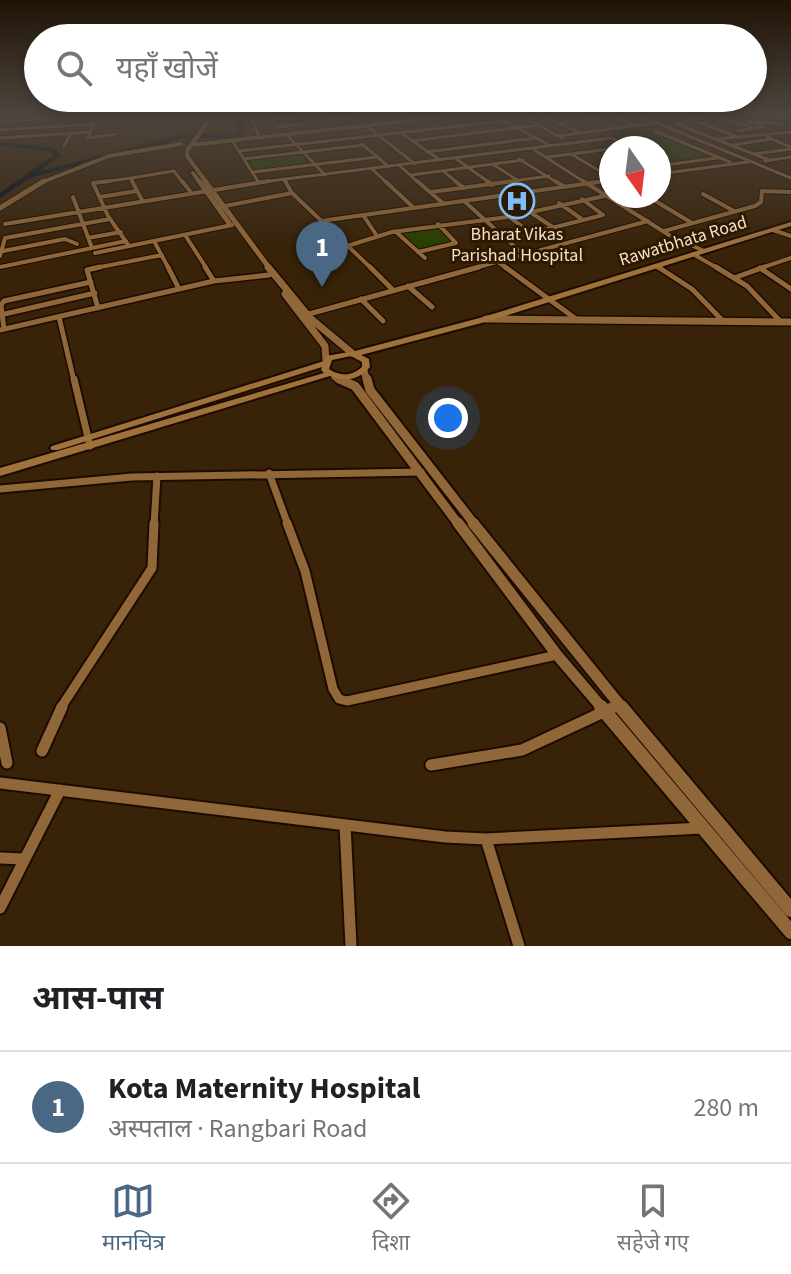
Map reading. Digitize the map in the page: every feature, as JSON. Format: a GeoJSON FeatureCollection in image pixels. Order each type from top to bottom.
{"type":"FeatureCollection","features":[{"type":"Feature","properties":{"kind":"main road","name":"Rawatbhata Road"},"geometry":{"type":"LineString","coordinates":[[326,362],[334,355],[400,344],[791,224]]}},
{"type":"Feature","properties":{"kind":"main road","name":"Rawatbhata Road"},"geometry":{"type":"LineString","coordinates":[[332,375],[348,378],[400,344]]}},
{"type":"Feature","properties":{"kind":"main road"},"geometry":{"type":"LineString","coordinates":[[353,354],[366,367]]}},
{"type":"Feature","properties":{"kind":"main road"},"geometry":{"type":"LineString","coordinates":[[0,465],[89,441],[308,378],[332,375],[326,362],[89,441],[0,472]]}},
{"type":"Feature","properties":{"kind":"main road"},"geometry":{"type":"LineString","coordinates":[[308,378],[349,382]]}},
{"type":"Feature","properties":{"kind":"street"},"geometry":{"type":"LineString","coordinates":[[0,208],[48,177],[75,166],[112,158]]}},
{"type":"Feature","properties":{"kind":"street"},"geometry":{"type":"LineString","coordinates":[[181,158],[309,314],[336,344],[353,354]]}},
{"type":"Feature","properties":{"kind":"street"},"geometry":{"type":"LineString","coordinates":[[189,158],[212,188],[232,225],[325,346],[326,362]]}},
{"type":"Feature","properties":{"kind":"street"},"geometry":{"type":"LineString","coordinates":[[251,158],[244,159],[259,183]]}},
{"type":"Feature","properties":{"kind":"street"},"geometry":{"type":"LineString","coordinates":[[309,158],[325,175]]}},
{"type":"Feature","properties":{"kind":"street"},"geometry":{"type":"LineString","coordinates":[[253,172],[368,158]]}},
{"type":"Feature","properties":{"kind":"street"},"geometry":{"type":"LineString","coordinates":[[378,158],[389,167]]}},
{"type":"Feature","properties":{"kind":"street"},"geometry":{"type":"LineString","coordinates":[[408,158],[415,164]]}},
{"type":"Feature","properties":{"kind":"street"},"geometry":{"type":"LineString","coordinates":[[5,224],[190,191],[454,158]]}},
{"type":"Feature","properties":{"kind":"street"},"geometry":{"type":"LineString","coordinates":[[455,158],[506,195]]}},
{"type":"Feature","properties":{"kind":"street"},"geometry":{"type":"LineString","coordinates":[[519,158],[565,187]]}},
{"type":"Feature","properties":{"kind":"street"},"geometry":{"type":"LineString","coordinates":[[549,158],[599,188]]}},
{"type":"Feature","properties":{"kind":"street"},"geometry":{"type":"LineString","coordinates":[[578,158],[598,170]]}},
{"type":"Feature","properties":{"kind":"street"},"geometry":{"type":"LineString","coordinates":[[671,164],[711,158]]}},
{"type":"Feature","properties":{"kind":"street"},"geometry":{"type":"LineString","coordinates":[[721,158],[733,164]]}},
{"type":"Feature","properties":{"kind":"street"},"geometry":{"type":"LineString","coordinates":[[742,158],[791,178]]}},
{"type":"Feature","properties":{"kind":"street"},"geometry":{"type":"LineString","coordinates":[[764,158],[769,160]]}},
{"type":"Feature","properties":{"kind":"street"},"geometry":{"type":"LineString","coordinates":[[671,172],[785,158]]}},
{"type":"Feature","properties":{"kind":"street"},"geometry":{"type":"LineString","coordinates":[[411,175],[523,160]]}},
{"type":"Feature","properties":{"kind":"street"},"geometry":{"type":"LineString","coordinates":[[493,164],[519,181]]}},
{"type":"Feature","properties":{"kind":"street"},"geometry":{"type":"LineString","coordinates":[[400,165],[444,204]]}},
{"type":"Feature","properties":{"kind":"street"},"geometry":{"type":"LineString","coordinates":[[671,168],[677,171]]}},
{"type":"Feature","properties":{"kind":"street"},"geometry":{"type":"LineString","coordinates":[[372,169],[414,208]]}},
{"type":"Feature","properties":{"kind":"street"},"geometry":{"type":"LineString","coordinates":[[575,173],[598,170]]}},
{"type":"Feature","properties":{"kind":"street"},"geometry":{"type":"LineString","coordinates":[[128,243],[110,219],[93,183],[174,171],[190,191]]}},
{"type":"Feature","properties":{"kind":"street"},"geometry":{"type":"LineString","coordinates":[[443,171],[464,188]]}},
{"type":"Feature","properties":{"kind":"street"},"geometry":{"type":"LineString","coordinates":[[431,192],[549,176]]}},
{"type":"Feature","properties":{"kind":"street"},"geometry":{"type":"LineString","coordinates":[[131,178],[142,200]]}},
{"type":"Feature","properties":{"kind":"street"},"geometry":{"type":"LineString","coordinates":[[285,180],[292,193],[393,290]]}},
{"type":"Feature","properties":{"kind":"street"},"geometry":{"type":"LineString","coordinates":[[321,221],[599,182]]}},
{"type":"Feature","properties":{"kind":"street"},"geometry":{"type":"LineString","coordinates":[[664,231],[758,205],[762,191],[779,189],[791,192]]}},
{"type":"Feature","properties":{"kind":"street"},"geometry":{"type":"LineString","coordinates":[[542,190],[552,204]]}},
{"type":"Feature","properties":{"kind":"street"},"geometry":{"type":"LineString","coordinates":[[100,197],[137,191]]}},
{"type":"Feature","properties":{"kind":"street"},"geometry":{"type":"LineString","coordinates":[[221,207],[292,193]]}},
{"type":"Feature","properties":{"kind":"street"},"geometry":{"type":"LineString","coordinates":[[703,194],[734,211]]}},
{"type":"Feature","properties":{"kind":"street"},"geometry":{"type":"LineString","coordinates":[[347,246],[395,231],[530,212],[552,204],[599,196]]}},
{"type":"Feature","properties":{"kind":"street"},"geometry":{"type":"LineString","coordinates":[[73,197],[93,250]]}},
{"type":"Feature","properties":{"kind":"street"},"geometry":{"type":"LineString","coordinates":[[532,233],[603,215],[582,199]]}},
{"type":"Feature","properties":{"kind":"street"},"geometry":{"type":"LineString","coordinates":[[464,201],[480,219],[524,255]]}},
{"type":"Feature","properties":{"kind":"street"},"geometry":{"type":"LineString","coordinates":[[559,203],[583,220]]}},
{"type":"Feature","properties":{"kind":"street"},"geometry":{"type":"LineString","coordinates":[[49,205],[51,215]]}},
{"type":"Feature","properties":{"kind":"street"},"geometry":{"type":"LineString","coordinates":[[628,208],[664,231],[704,251]]}},
{"type":"Feature","properties":{"kind":"street"},"geometry":{"type":"LineString","coordinates":[[667,208],[692,223]]}},
{"type":"Feature","properties":{"kind":"street"},"geometry":{"type":"LineString","coordinates":[[530,212],[554,228]]}},
{"type":"Feature","properties":{"kind":"street"},"geometry":{"type":"LineString","coordinates":[[363,215],[377,236]]}},
{"type":"Feature","properties":{"kind":"street"},"geometry":{"type":"LineString","coordinates":[[507,215],[538,238]]}},
{"type":"Feature","properties":{"kind":"street"},"geometry":{"type":"LineString","coordinates":[[77,244],[65,239],[1,254],[5,238],[110,219]]}},
{"type":"Feature","properties":{"kind":"street"},"geometry":{"type":"LineString","coordinates":[[309,314],[648,221]]}},
{"type":"Feature","properties":{"kind":"street"},"geometry":{"type":"LineString","coordinates":[[418,252],[456,243],[438,224]]}},
{"type":"Feature","properties":{"kind":"street"},"geometry":{"type":"LineString","coordinates":[[0,267],[232,225]]}},
{"type":"Feature","properties":{"kind":"street"},"geometry":{"type":"LineString","coordinates":[[773,230],[791,236]]}},
{"type":"Feature","properties":{"kind":"street"},"geometry":{"type":"LineString","coordinates":[[395,231],[425,258]]}},
{"type":"Feature","properties":{"kind":"street"},"geometry":{"type":"LineString","coordinates":[[88,238],[121,232]]}},
{"type":"Feature","properties":{"kind":"street"},"geometry":{"type":"LineString","coordinates":[[185,235],[214,281]]}},
{"type":"Feature","properties":{"kind":"street"},"geometry":{"type":"LineString","coordinates":[[154,241],[179,289]]}},
{"type":"Feature","properties":{"kind":"street"},"geometry":{"type":"LineString","coordinates":[[693,254],[734,278],[781,322]]}},
{"type":"Feature","properties":{"kind":"street"},"geometry":{"type":"LineString","coordinates":[[98,308],[87,270],[162,255]]}},
{"type":"Feature","properties":{"kind":"street"},"geometry":{"type":"LineString","coordinates":[[734,278],[791,258]]}},
{"type":"Feature","properties":{"kind":"street"},"geometry":{"type":"LineString","coordinates":[[498,262],[576,319]]}},
{"type":"Feature","properties":{"kind":"street"},"geometry":{"type":"LineString","coordinates":[[655,266],[694,289],[723,321]]}},
{"type":"Feature","properties":{"kind":"street"},"geometry":{"type":"LineString","coordinates":[[760,268],[791,289]]}},
{"type":"Feature","properties":{"kind":"street"},"geometry":{"type":"LineString","coordinates":[[91,282],[4,301],[2,330],[214,281],[269,275]]}},
{"type":"Feature","properties":{"kind":"street"},"geometry":{"type":"LineString","coordinates":[[408,286],[432,307]]}},
{"type":"Feature","properties":{"kind":"street"},"geometry":{"type":"LineString","coordinates":[[1,314],[95,293]]}},
{"type":"Feature","properties":{"kind":"street"},"geometry":{"type":"LineString","coordinates":[[361,299],[383,321]]}},
{"type":"Feature","properties":{"kind":"street"},"geometry":{"type":"LineString","coordinates":[[59,317],[89,441]]}},
{"type":"Feature","properties":{"kind":"street"},"geometry":{"type":"LineString","coordinates":[[486,319],[791,322]]}},
{"type":"Feature","properties":{"kind":"street"},"geometry":{"type":"LineString","coordinates":[[365,392],[366,367]]}},
{"type":"Feature","properties":{"kind":"street"},"geometry":{"type":"LineString","coordinates":[[332,375],[365,392],[450,501],[791,910]]}},
{"type":"Feature","properties":{"kind":"street"},"geometry":{"type":"LineString","coordinates":[[415,457],[421,472],[450,501],[557,655],[791,932]]}},
{"type":"Feature","properties":{"kind":"street"},"geometry":{"type":"LineString","coordinates":[[0,489],[157,476],[421,472]]}},
{"type":"Feature","properties":{"kind":"street"},"geometry":{"type":"LineString","coordinates":[[269,473],[305,571],[333,689],[339,699],[347,701],[411,690],[557,655]]}},
{"type":"Feature","properties":{"kind":"street"},"geometry":{"type":"LineString","coordinates":[[42,751],[58,713],[152,568],[157,476]]}},
{"type":"Feature","properties":{"kind":"street"},"geometry":{"type":"LineString","coordinates":[[431,765],[522,750],[619,705]]}},
{"type":"Feature","properties":{"kind":"street"},"geometry":{"type":"LineString","coordinates":[[0,728],[7,763]]}},
{"type":"Feature","properties":{"kind":"street"},"geometry":{"type":"LineString","coordinates":[[0,783],[486,839],[702,828],[713,820]]}},
{"type":"Feature","properties":{"kind":"street"},"geometry":{"type":"LineString","coordinates":[[0,908],[60,790]]}},
{"type":"Feature","properties":{"kind":"street"},"geometry":{"type":"LineString","coordinates":[[345,825],[351,946]]}},
{"type":"Feature","properties":{"kind":"street"},"geometry":{"type":"LineString","coordinates":[[486,839],[519,946]]}},
{"type":"Feature","properties":{"kind":"street"},"geometry":{"type":"LineString","coordinates":[[0,858],[25,859]]}},
{"type":"Feature","properties":{"kind":"green space"},"geometry":{"type":"Polygon","coordinates":[[[303,158],[308,164],[255,171],[249,159],[303,158]]]}},
{"type":"Feature","properties":{"kind":"green space"},"geometry":{"type":"Polygon","coordinates":[[[436,227],[451,242],[419,250],[402,232],[436,227]]]}},
{"type":"Feature","properties":{"kind":"waterway"},"geometry":{"type":"LineString","coordinates":[[0,196],[54,158]]}},
{"type":"Feature","properties":{"kind":"waterway"},"geometry":{"type":"LineString","coordinates":[[29,176],[99,158]]}},
{"type":"Feature","properties":{"kind":"place","name":"Bharat Vikas Parishad Hospital"},"geometry":{"type":"Point","coordinates":[517,201]}},
{"type":"Feature","properties":{"kind":"place","name":"Kota Maternity Hospital"},"geometry":{"type":"Point","coordinates":[322,287]}}]}
